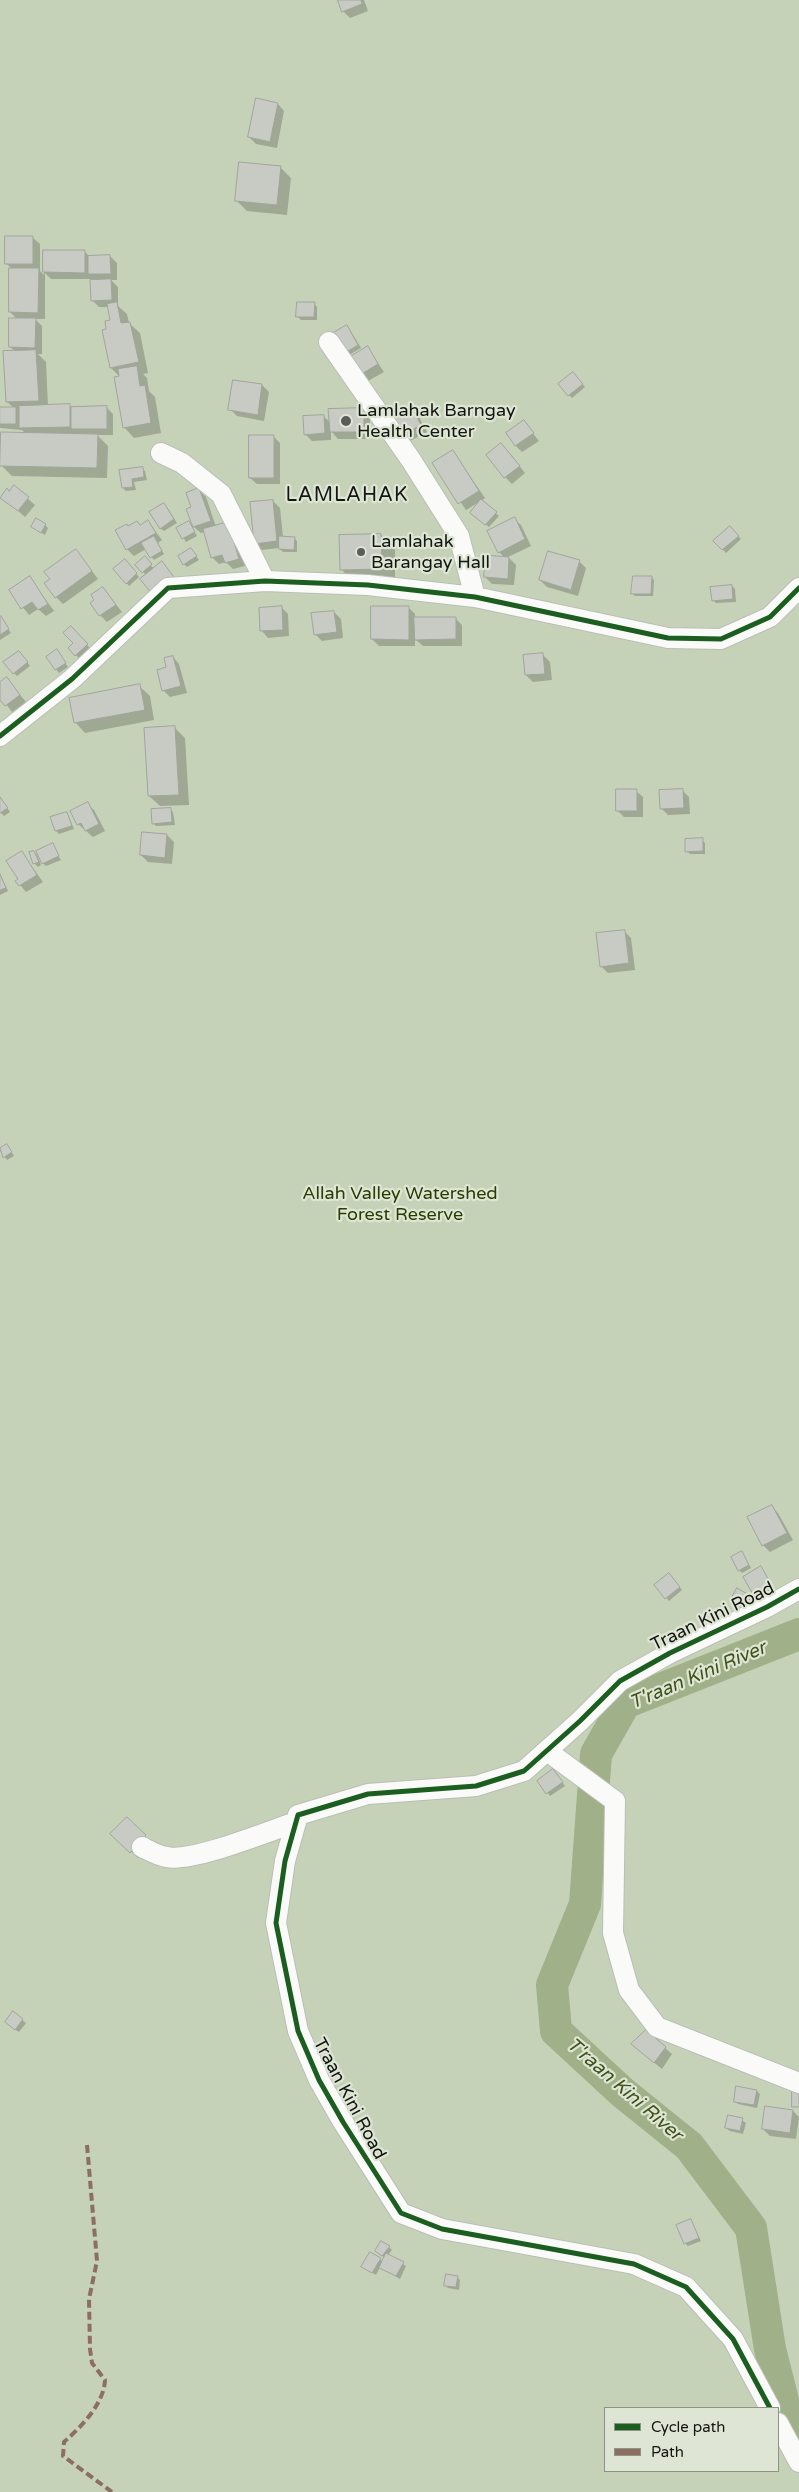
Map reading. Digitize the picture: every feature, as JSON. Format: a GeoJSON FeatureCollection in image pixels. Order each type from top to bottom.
{"type":"FeatureCollection","features":[{"type":"Feature","properties":{"kind":"street"},"geometry":{"type":"LineString","coordinates":[[329,342],[411,460],[459,536],[475,597]]}},
{"type":"Feature","properties":{"kind":"street"},"geometry":{"type":"LineString","coordinates":[[161,453],[182,463],[221,494],[265,581]]}},
{"type":"Feature","properties":{"kind":"street"},"geometry":{"type":"LineString","coordinates":[[0,736],[72,679],[168,588],[265,581],[368,585],[475,597],[668,638],[721,639],[770,617],[799,588]]}},
{"type":"Feature","properties":{"kind":"street","name":"Traan Kini Road"},"geometry":{"type":"LineString","coordinates":[[769,2407],[734,2339],[686,2287],[634,2264],[442,2229],[401,2213],[380,2183],[319,2080],[298,2031],[276,1923],[285,1862],[298,1815],[368,1794],[476,1786],[524,1770],[547,1751],[620,1681],[670,1653],[768,1607],[799,1589]]}},
{"type":"Feature","properties":{"kind":"street"},"geometry":{"type":"LineString","coordinates":[[547,1751],[615,1801],[613,1933],[629,1990],[657,2027],[799,2083]]}},
{"type":"Feature","properties":{"kind":"street"},"geometry":{"type":"LineString","coordinates":[[142,1847],[167,1858],[182,1858],[201,1854],[296,1822]]}},
{"type":"Feature","properties":{"kind":"street"},"geometry":{"type":"LineString","coordinates":[[779,2425],[799,2462]]}},
{"type":"Feature","properties":{"kind":"green space","name":"Allah Valley Watershed Forest Reserve"},"geometry":{"type":"Polygon","coordinates":[[[0,0],[799,0],[799,2492],[0,2492],[0,0]]]}},
{"type":"Feature","properties":{"kind":"building"},"geometry":{"type":"Polygon","coordinates":[[[338,0],[361,0],[362,4],[342,12],[338,0]]]}},
{"type":"Feature","properties":{"kind":"building"},"geometry":{"type":"Polygon","coordinates":[[[256,98],[278,103],[270,142],[248,137],[256,98]]]}},
{"type":"Feature","properties":{"kind":"building"},"geometry":{"type":"Polygon","coordinates":[[[239,162],[281,166],[277,205],[235,201],[239,162]]]}},
{"type":"Feature","properties":{"kind":"building"},"geometry":{"type":"Polygon","coordinates":[[[5,236],[33,236],[33,264],[5,264],[5,236]]]}},
{"type":"Feature","properties":{"kind":"building"},"geometry":{"type":"Polygon","coordinates":[[[43,250],[85,250],[85,273],[43,272],[43,250]]]}},
{"type":"Feature","properties":{"kind":"building"},"geometry":{"type":"Polygon","coordinates":[[[110,255],[111,274],[88,274],[88,256],[110,255]]]}},
{"type":"Feature","properties":{"kind":"building"},"geometry":{"type":"Polygon","coordinates":[[[9,268],[39,268],[38,313],[9,312],[9,268]]]}},
{"type":"Feature","properties":{"kind":"building"},"geometry":{"type":"Polygon","coordinates":[[[111,279],[112,300],[91,301],[90,280],[111,279]]]}},
{"type":"Feature","properties":{"kind":"building"},"geometry":{"type":"Polygon","coordinates":[[[117,302],[121,323],[130,322],[139,362],[110,368],[102,330],[106,329],[105,321],[110,320],[107,304],[117,302]]]}},
{"type":"Feature","properties":{"kind":"building"},"geometry":{"type":"Polygon","coordinates":[[[297,302],[315,302],[314,317],[296,317],[297,302]]]}},
{"type":"Feature","properties":{"kind":"building"},"geometry":{"type":"Polygon","coordinates":[[[9,318],[36,318],[35,348],[9,347],[9,318]]]}},
{"type":"Feature","properties":{"kind":"building"},"geometry":{"type":"Polygon","coordinates":[[[347,325],[358,345],[345,353],[333,333],[347,325]]]}},
{"type":"Feature","properties":{"kind":"building"},"geometry":{"type":"Polygon","coordinates":[[[368,346],[378,364],[360,375],[350,357],[368,346]]]}},
{"type":"Feature","properties":{"kind":"building"},"geometry":{"type":"Polygon","coordinates":[[[36,350],[39,401],[6,402],[3,351],[36,350]]]}},
{"type":"Feature","properties":{"kind":"building"},"geometry":{"type":"Polygon","coordinates":[[[137,366],[140,386],[145,385],[151,423],[123,428],[114,377],[119,376],[118,369],[137,366]]]}},
{"type":"Feature","properties":{"kind":"building"},"geometry":{"type":"Polygon","coordinates":[[[573,372],[583,384],[568,396],[558,384],[573,372]]]}},
{"type":"Feature","properties":{"kind":"building"},"geometry":{"type":"Polygon","coordinates":[[[233,380],[262,384],[258,415],[228,410],[233,380]]]}},
{"type":"Feature","properties":{"kind":"building"},"geometry":{"type":"Polygon","coordinates":[[[70,404],[70,427],[19,428],[19,406],[70,404]]]}},
{"type":"Feature","properties":{"kind":"building"},"geometry":{"type":"Polygon","coordinates":[[[107,406],[107,429],[71,429],[71,407],[107,406]]]}},
{"type":"Feature","properties":{"kind":"building"},"geometry":{"type":"Polygon","coordinates":[[[0,407],[16,407],[16,424],[0,424],[0,407]]]}},
{"type":"Feature","properties":{"kind":"building","name":"Lamlahak Barngay Health Center"},"geometry":{"type":"Polygon","coordinates":[[[364,408],[364,432],[330,432],[328,409],[364,408]]]}},
{"type":"Feature","properties":{"kind":"building"},"geometry":{"type":"Polygon","coordinates":[[[412,408],[421,425],[401,436],[392,419],[412,408]]]}},
{"type":"Feature","properties":{"kind":"building"},"geometry":{"type":"Polygon","coordinates":[[[324,415],[325,433],[304,435],[303,416],[324,415]]]}},
{"type":"Feature","properties":{"kind":"building"},"geometry":{"type":"Polygon","coordinates":[[[524,420],[534,433],[515,446],[506,433],[524,420]]]}},
{"type":"Feature","properties":{"kind":"building"},"geometry":{"type":"Polygon","coordinates":[[[1,432],[98,434],[97,468],[0,466],[1,432]]]}},
{"type":"Feature","properties":{"kind":"building"},"geometry":{"type":"Polygon","coordinates":[[[249,435],[274,435],[274,478],[249,478],[249,435]]]}},
{"type":"Feature","properties":{"kind":"building"},"geometry":{"type":"Polygon","coordinates":[[[501,443],[520,466],[504,478],[486,455],[501,443]]]}},
{"type":"Feature","properties":{"kind":"building"},"geometry":{"type":"Polygon","coordinates":[[[453,450],[479,491],[458,504],[432,463],[453,450]]]}},
{"type":"Feature","properties":{"kind":"building"},"geometry":{"type":"Polygon","coordinates":[[[143,467],[144,477],[132,479],[133,487],[122,488],[119,470],[143,467]]]}},
{"type":"Feature","properties":{"kind":"building"},"geometry":{"type":"Polygon","coordinates":[[[14,485],[29,497],[18,511],[0,498],[7,488],[9,491],[14,485]]]}},
{"type":"Feature","properties":{"kind":"building"},"geometry":{"type":"Polygon","coordinates":[[[199,488],[211,521],[193,527],[186,509],[191,507],[186,493],[199,488]]]}},
{"type":"Feature","properties":{"kind":"building"},"geometry":{"type":"Polygon","coordinates":[[[481,499],[497,512],[485,525],[470,513],[481,499]]]}},
{"type":"Feature","properties":{"kind":"building"},"geometry":{"type":"Polygon","coordinates":[[[273,500],[277,541],[254,544],[250,502],[273,500]]]}},
{"type":"Feature","properties":{"kind":"building"},"geometry":{"type":"Polygon","coordinates":[[[164,503],[174,519],[160,529],[149,512],[164,503]]]}},
{"type":"Feature","properties":{"kind":"building"},"geometry":{"type":"Polygon","coordinates":[[[515,517],[525,539],[498,553],[487,531],[515,517]]]}},
{"type":"Feature","properties":{"kind":"building"},"geometry":{"type":"Polygon","coordinates":[[[36,518],[46,524],[41,533],[31,527],[36,518]]]}},
{"type":"Feature","properties":{"kind":"building"},"geometry":{"type":"Polygon","coordinates":[[[148,520],[156,533],[126,550],[115,530],[137,521],[140,525],[148,520]]]}},
{"type":"Feature","properties":{"kind":"building"},"geometry":{"type":"Polygon","coordinates":[[[189,521],[195,532],[182,539],[176,528],[189,521]]]}},
{"type":"Feature","properties":{"kind":"building"},"geometry":{"type":"Polygon","coordinates":[[[228,522],[239,559],[225,563],[222,555],[211,558],[203,529],[228,522]]]}},
{"type":"Feature","properties":{"kind":"building"},"geometry":{"type":"Polygon","coordinates":[[[730,526],[739,536],[722,550],[713,541],[730,526]]]}},
{"type":"Feature","properties":{"kind":"building","name":"Lamlahak Barangay Hall"},"geometry":{"type":"Polygon","coordinates":[[[381,534],[382,569],[340,570],[339,535],[381,534]]]}},
{"type":"Feature","properties":{"kind":"building"},"geometry":{"type":"Polygon","coordinates":[[[154,536],[162,551],[150,558],[141,543],[154,536]]]}},
{"type":"Feature","properties":{"kind":"building"},"geometry":{"type":"Polygon","coordinates":[[[279,536],[295,537],[294,550],[279,549],[279,536]]]}},
{"type":"Feature","properties":{"kind":"building"},"geometry":{"type":"Polygon","coordinates":[[[191,548],[197,556],[183,565],[178,556],[191,548]]]}},
{"type":"Feature","properties":{"kind":"building"},"geometry":{"type":"Polygon","coordinates":[[[76,549],[92,571],[55,598],[44,583],[50,579],[44,572],[76,549]]]}},
{"type":"Feature","properties":{"kind":"building"},"geometry":{"type":"Polygon","coordinates":[[[548,551],[580,560],[571,590],[539,580],[548,551]]]}},
{"type":"Feature","properties":{"kind":"building"},"geometry":{"type":"Polygon","coordinates":[[[486,555],[509,557],[508,579],[484,577],[486,555]]]}},
{"type":"Feature","properties":{"kind":"building"},"geometry":{"type":"Polygon","coordinates":[[[145,556],[152,564],[142,573],[135,565],[145,556]]]}},
{"type":"Feature","properties":{"kind":"building"},"geometry":{"type":"Polygon","coordinates":[[[125,559],[137,573],[126,584],[113,569],[125,559]]]}},
{"type":"Feature","properties":{"kind":"building"},"geometry":{"type":"Polygon","coordinates":[[[162,561],[174,577],[152,594],[140,579],[162,561]]]}},
{"type":"Feature","properties":{"kind":"building"},"geometry":{"type":"Polygon","coordinates":[[[30,576],[48,604],[38,610],[32,602],[21,609],[9,590],[30,576]]]}},
{"type":"Feature","properties":{"kind":"building"},"geometry":{"type":"Polygon","coordinates":[[[633,576],[652,576],[651,594],[631,594],[633,576]]]}},
{"type":"Feature","properties":{"kind":"building"},"geometry":{"type":"Polygon","coordinates":[[[732,585],[733,599],[712,601],[710,587],[732,585]]]}},
{"type":"Feature","properties":{"kind":"building"},"geometry":{"type":"Polygon","coordinates":[[[103,587],[116,605],[99,616],[90,603],[94,600],[91,595],[103,587]]]}},
{"type":"Feature","properties":{"kind":"building"},"geometry":{"type":"Polygon","coordinates":[[[282,606],[283,630],[260,631],[259,608],[282,606]]]}},
{"type":"Feature","properties":{"kind":"building"},"geometry":{"type":"Polygon","coordinates":[[[371,606],[409,606],[409,640],[371,639],[371,606]]]}},
{"type":"Feature","properties":{"kind":"building"},"geometry":{"type":"Polygon","coordinates":[[[334,611],[337,632],[314,635],[311,613],[334,611]]]}},
{"type":"Feature","properties":{"kind":"building"},"geometry":{"type":"Polygon","coordinates":[[[0,617],[9,629],[0,635],[0,617]]]}},
{"type":"Feature","properties":{"kind":"building"},"geometry":{"type":"Polygon","coordinates":[[[414,617],[456,617],[456,639],[415,640],[414,617]]]}},
{"type":"Feature","properties":{"kind":"building"},"geometry":{"type":"Polygon","coordinates":[[[71,626],[88,644],[75,656],[68,648],[73,643],[63,633],[71,626]]]}},
{"type":"Feature","properties":{"kind":"building"},"geometry":{"type":"Polygon","coordinates":[[[57,649],[66,663],[55,670],[46,657],[57,649]]]}},
{"type":"Feature","properties":{"kind":"building"},"geometry":{"type":"Polygon","coordinates":[[[19,651],[28,662],[13,674],[3,662],[19,651]]]}},
{"type":"Feature","properties":{"kind":"building"},"geometry":{"type":"Polygon","coordinates":[[[543,653],[545,674],[525,675],[523,655],[543,653]]]}},
{"type":"Feature","properties":{"kind":"building"},"geometry":{"type":"Polygon","coordinates":[[[173,656],[181,686],[162,691],[157,670],[166,667],[164,658],[173,656]]]}},
{"type":"Feature","properties":{"kind":"building"},"geometry":{"type":"Polygon","coordinates":[[[7,677],[20,695],[5,706],[0,700],[0,682],[7,677]]]}},
{"type":"Feature","properties":{"kind":"building"},"geometry":{"type":"Polygon","coordinates":[[[140,684],[145,710],[74,723],[69,698],[140,684]]]}},
{"type":"Feature","properties":{"kind":"building"},"geometry":{"type":"Polygon","coordinates":[[[175,726],[179,795],[148,796],[144,728],[175,726]]]}},
{"type":"Feature","properties":{"kind":"building"},"geometry":{"type":"Polygon","coordinates":[[[616,789],[637,789],[637,811],[616,811],[616,789]]]}},
{"type":"Feature","properties":{"kind":"building"},"geometry":{"type":"Polygon","coordinates":[[[683,789],[684,808],[660,809],[659,790],[683,789]]]}},
{"type":"Feature","properties":{"kind":"building"},"geometry":{"type":"Polygon","coordinates":[[[0,797],[8,808],[0,813],[0,797]]]}},
{"type":"Feature","properties":{"kind":"building"},"geometry":{"type":"Polygon","coordinates":[[[88,802],[99,824],[85,831],[81,823],[77,825],[70,811],[88,802]]]}},
{"type":"Feature","properties":{"kind":"building"},"geometry":{"type":"Polygon","coordinates":[[[171,808],[172,822],[152,824],[151,809],[171,808]]]}},
{"type":"Feature","properties":{"kind":"building"},"geometry":{"type":"Polygon","coordinates":[[[67,812],[72,826],[55,831],[50,817],[67,812]]]}},
{"type":"Feature","properties":{"kind":"building"},"geometry":{"type":"Polygon","coordinates":[[[142,832],[167,834],[165,858],[140,855],[142,832]]]}},
{"type":"Feature","properties":{"kind":"building"},"geometry":{"type":"Polygon","coordinates":[[[703,838],[703,851],[685,852],[685,839],[703,838]]]}},
{"type":"Feature","properties":{"kind":"building"},"geometry":{"type":"Polygon","coordinates":[[[53,843],[59,856],[42,864],[36,851],[53,843]]]}},
{"type":"Feature","properties":{"kind":"building"},"geometry":{"type":"Polygon","coordinates":[[[22,851],[37,875],[19,886],[15,881],[18,879],[6,861],[22,851]]]}},
{"type":"Feature","properties":{"kind":"building"},"geometry":{"type":"Polygon","coordinates":[[[34,851],[39,862],[33,864],[29,852],[34,851]]]}},
{"type":"Feature","properties":{"kind":"building"},"geometry":{"type":"Polygon","coordinates":[[[0,874],[6,888],[0,890],[0,874]]]}},
{"type":"Feature","properties":{"kind":"building"},"geometry":{"type":"Polygon","coordinates":[[[625,930],[629,963],[600,967],[596,933],[625,930]]]}},
{"type":"Feature","properties":{"kind":"building"},"geometry":{"type":"Polygon","coordinates":[[[7,1144],[12,1152],[3,1158],[0,1148],[7,1144]]]}},
{"type":"Feature","properties":{"kind":"building"},"geometry":{"type":"Polygon","coordinates":[[[772,1505],[787,1533],[762,1546],[747,1517],[772,1505]]]}},
{"type":"Feature","properties":{"kind":"building"},"geometry":{"type":"Polygon","coordinates":[[[742,1551],[749,1565],[738,1571],[731,1557],[742,1551]]]}},
{"type":"Feature","properties":{"kind":"building"},"geometry":{"type":"Polygon","coordinates":[[[761,1566],[772,1586],[754,1596],[743,1577],[761,1566]]]}},
{"type":"Feature","properties":{"kind":"building"},"geometry":{"type":"Polygon","coordinates":[[[669,1573],[680,1587],[665,1599],[654,1585],[669,1573]]]}},
{"type":"Feature","properties":{"kind":"building"},"geometry":{"type":"Polygon","coordinates":[[[737,1588],[751,1596],[743,1609],[730,1601],[737,1588]]]}},
{"type":"Feature","properties":{"kind":"building"},"geometry":{"type":"Polygon","coordinates":[[[553,1769],[563,1782],[546,1794],[537,1781],[553,1769]]]}},
{"type":"Feature","properties":{"kind":"building"},"geometry":{"type":"Polygon","coordinates":[[[127,1817],[146,1835],[130,1853],[110,1834],[127,1817]]]}},
{"type":"Feature","properties":{"kind":"building"},"geometry":{"type":"Polygon","coordinates":[[[13,2011],[23,2019],[15,2030],[5,2022],[13,2011]]]}},
{"type":"Feature","properties":{"kind":"building"},"geometry":{"type":"Polygon","coordinates":[[[646,2030],[666,2047],[654,2063],[631,2044],[646,2030]]]}},
{"type":"Feature","properties":{"kind":"building"},"geometry":{"type":"Polygon","coordinates":[[[736,2086],[757,2090],[754,2105],[734,2102],[736,2086]]]}},
{"type":"Feature","properties":{"kind":"building"},"geometry":{"type":"Polygon","coordinates":[[[792,2088],[799,2088],[799,2107],[792,2107],[792,2088]]]}},
{"type":"Feature","properties":{"kind":"building"},"geometry":{"type":"Polygon","coordinates":[[[765,2106],[793,2110],[790,2133],[762,2129],[765,2106]]]}},
{"type":"Feature","properties":{"kind":"building"},"geometry":{"type":"Polygon","coordinates":[[[728,2115],[743,2118],[740,2131],[725,2128],[728,2115]]]}},
{"type":"Feature","properties":{"kind":"building"},"geometry":{"type":"Polygon","coordinates":[[[691,2219],[699,2238],[684,2244],[676,2225],[691,2219]]]}},
{"type":"Feature","properties":{"kind":"building"},"geometry":{"type":"Polygon","coordinates":[[[381,2241],[390,2246],[382,2256],[375,2251],[381,2241]]]}},
{"type":"Feature","properties":{"kind":"building"},"geometry":{"type":"Polygon","coordinates":[[[370,2252],[381,2258],[372,2273],[361,2267],[370,2252]]]}},
{"type":"Feature","properties":{"kind":"building"},"geometry":{"type":"Polygon","coordinates":[[[386,2253],[404,2262],[396,2276],[379,2268],[386,2253]]]}},
{"type":"Feature","properties":{"kind":"building"},"geometry":{"type":"Polygon","coordinates":[[[446,2274],[458,2276],[456,2287],[444,2286],[446,2274]]]}},
{"type":"Feature","properties":{"kind":"waterway","name":"T'raan Kini River"},"geometry":{"type":"LineString","coordinates":[[799,1634],[625,1703],[596,1754],[585,1904],[552,1985],[556,2031],[622,2092],[689,2146],[751,2228],[770,2349],[792,2436],[799,2442]]}},
{"type":"Feature","properties":{"kind":"marked path"},"geometry":{"type":"LineString","coordinates":[[87,2145],[97,2261],[89,2299],[90,2349],[92,2363],[105,2380],[101,2398],[96,2406],[84,2422],[64,2442],[63,2456],[112,2492]]}},
{"type":"Feature","properties":{"kind":"cycle path"},"geometry":{"type":"LineString","coordinates":[[0,736],[72,679],[168,588],[265,581],[368,585],[475,597],[668,638],[721,639],[770,617],[799,588]]}},
{"type":"Feature","properties":{"kind":"cycle path"},"geometry":{"type":"LineString","coordinates":[[769,2407],[733,2339],[686,2287],[634,2264],[442,2229],[401,2213],[343,2122],[319,2080],[298,2031],[276,1923],[285,1861],[298,1815],[368,1794],[476,1786],[524,1771],[580,1721],[620,1681],[670,1653],[767,1607],[799,1589]]}},
{"type":"Feature","properties":{"kind":"place","name":"Lamlahak Barngay Health Center"},"geometry":{"type":"Point","coordinates":[346,421]}},
{"type":"Feature","properties":{"kind":"place","name":"Lamlahak Barangay Hall"},"geometry":{"type":"Point","coordinates":[361,552]}},
{"type":"Feature","properties":{"kind":"district","name":"LAMLAHAK"},"geometry":{"type":"Point","coordinates":[347,496]}}]}
